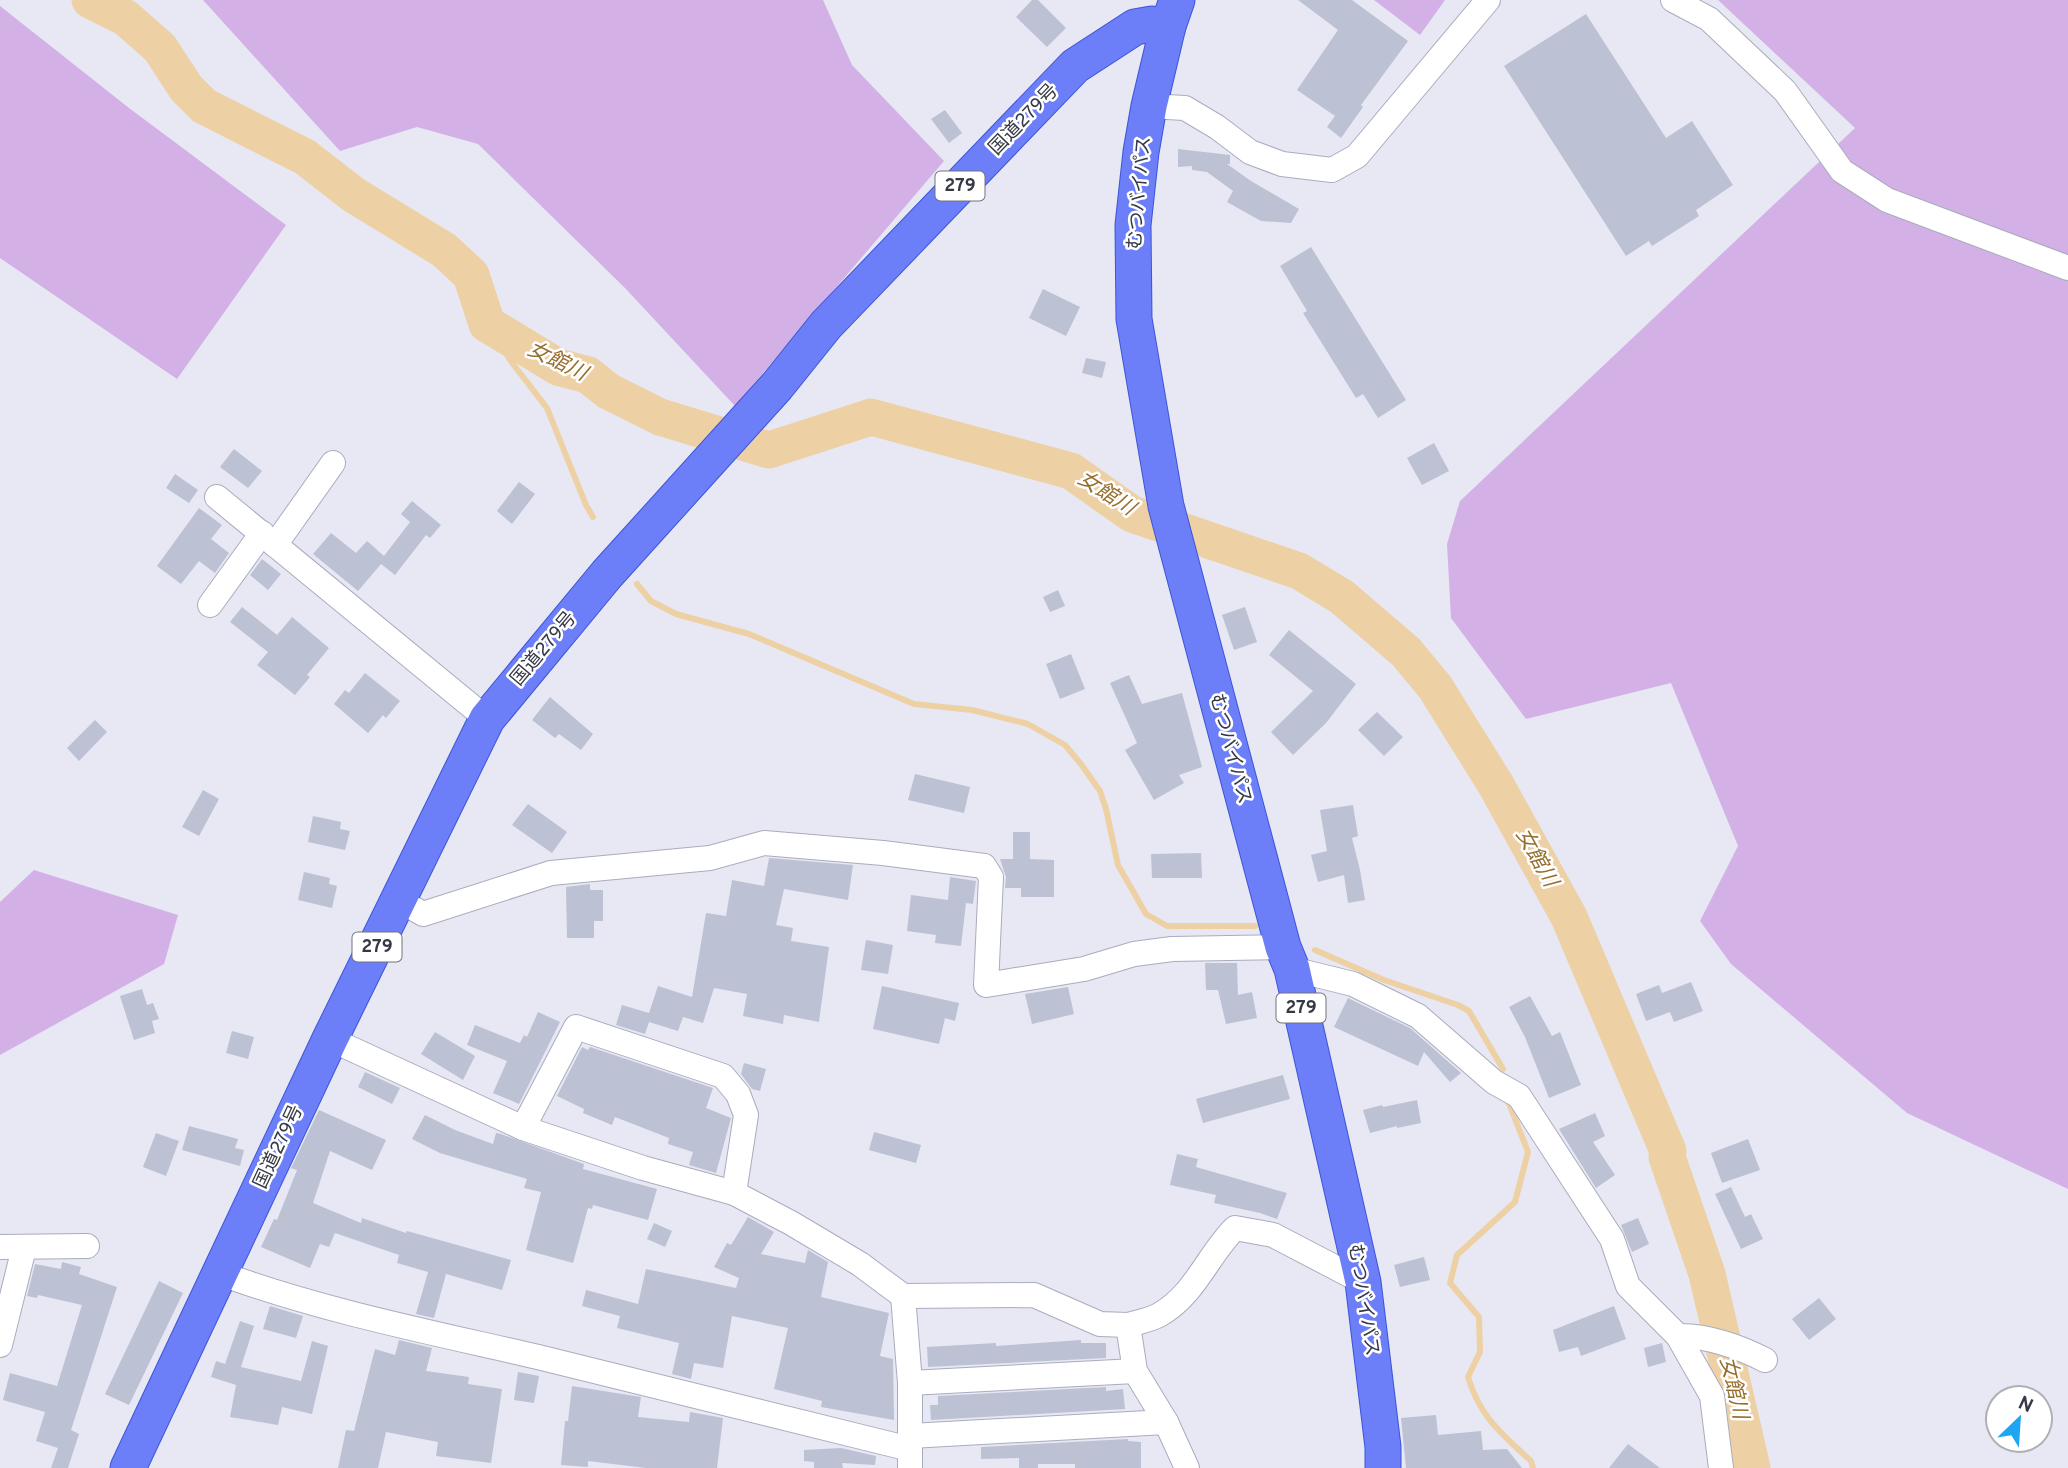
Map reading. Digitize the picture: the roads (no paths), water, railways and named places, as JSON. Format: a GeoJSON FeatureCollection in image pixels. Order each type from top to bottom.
{"type":"FeatureCollection","features":[{"type":"Feature","properties":{"kind":"highway","name":"むつバイパス"},"geometry":{"type":"LineString","coordinates":[[1173,13],[1149,106],[1141,152],[1133,225],[1134,319],[1166,506],[1288,958],[1363,1282],[1383,1447],[1383,1468]]}},
{"type":"Feature","properties":{"kind":"highway","name":"国道279号"},"geometry":{"type":"LineString","coordinates":[[128,1468],[330,1039],[486,719],[615,565],[777,386],[826,324],[1075,66],[1135,27],[1152,24],[1173,13]]}},
{"type":"Feature","properties":{"kind":"street"},"geometry":{"type":"LineString","coordinates":[[1149,106],[1185,108],[1217,127],[1250,152],[1282,164],[1332,170],[1357,156],[1488,0]]}},
{"type":"Feature","properties":{"kind":"street"},"geometry":{"type":"LineString","coordinates":[[1673,0],[1709,19],[1784,91],[1842,171],[1887,200],[2068,268]]}},
{"type":"Feature","properties":{"kind":"street"},"geometry":{"type":"LineString","coordinates":[[210,605],[333,463]]}},
{"type":"Feature","properties":{"kind":"street"},"geometry":{"type":"LineString","coordinates":[[217,497],[486,719]]}},
{"type":"Feature","properties":{"kind":"street"},"geometry":{"type":"LineString","coordinates":[[399,900],[423,914],[551,873],[710,859],[764,843],[883,853],[984,866],[992,877],[986,985],[1084,969],[1134,954],[1172,949],[1288,958],[1353,984],[1418,1016],[1494,1082],[1519,1096],[1612,1238],[1628,1286],[1686,1336],[1759,1357]]}},
{"type":"Feature","properties":{"kind":"street"},"geometry":{"type":"LineString","coordinates":[[523,1128],[576,1027],[723,1076],[738,1094],[746,1115],[734,1193]]}},
{"type":"Feature","properties":{"kind":"street"},"geometry":{"type":"LineString","coordinates":[[330,1039],[523,1128],[643,1168],[734,1193],[860,1264],[903,1296],[1034,1294],[1100,1324],[1128,1325],[1157,1317],[1181,1301],[1221,1242],[1235,1228],[1273,1235],[1363,1282]]}},
{"type":"Feature","properties":{"kind":"street"},"geometry":{"type":"LineString","coordinates":[[0,1345],[12,1247],[87,1246]]}},
{"type":"Feature","properties":{"kind":"street"},"geometry":{"type":"LineString","coordinates":[[219,1273],[263,1289],[373,1321],[656,1385],[910,1451],[1166,1422]]}},
{"type":"Feature","properties":{"kind":"street"},"geometry":{"type":"LineString","coordinates":[[903,1296],[911,1383],[910,1451]]}},
{"type":"Feature","properties":{"kind":"street"},"geometry":{"type":"LineString","coordinates":[[1128,1325],[1135,1371],[1166,1422],[1187,1468]]}},
{"type":"Feature","properties":{"kind":"street"},"geometry":{"type":"LineString","coordinates":[[1686,1336],[1712,1396],[1721,1468]]}},
{"type":"Feature","properties":{"kind":"street"},"geometry":{"type":"LineString","coordinates":[[911,1383],[1135,1371]]}},
{"type":"Feature","properties":{"kind":"waterway","name":"女館川"},"geometry":{"type":"LineString","coordinates":[[90,0],[126,18],[160,48],[186,88],[204,106],[305,157],[354,195],[444,250],[471,275],[487,324],[558,367],[588,375],[608,391],[660,417],[769,450],[871,417],[1071,471],[1132,514],[1299,571],[1342,597],[1406,652],[1435,687],[1496,785],[1569,917],[1668,1151],[1667,1157],[1707,1274],[1752,1468]]}},
{"type":"Feature","properties":{"kind":"waterway"},"geometry":{"type":"LineString","coordinates":[[487,324],[547,408],[593,517]]}},
{"type":"Feature","properties":{"kind":"waterway"},"geometry":{"type":"LineString","coordinates":[[637,584],[651,601],[676,614],[749,634],[914,704],[972,710],[1028,724],[1065,745],[1100,791],[1118,865],[1146,914],[1167,926],[1255,926]]}},
{"type":"Feature","properties":{"kind":"waterway"},"geometry":{"type":"LineString","coordinates":[[1315,950],[1384,980],[1469,1011],[1503,1069]]}},
{"type":"Feature","properties":{"kind":"waterway"},"geometry":{"type":"LineString","coordinates":[[1508,1101],[1528,1152],[1515,1202],[1457,1255],[1450,1283],[1479,1317],[1480,1352],[1468,1377],[1473,1391],[1485,1414],[1531,1461],[1533,1468]]}}]}
